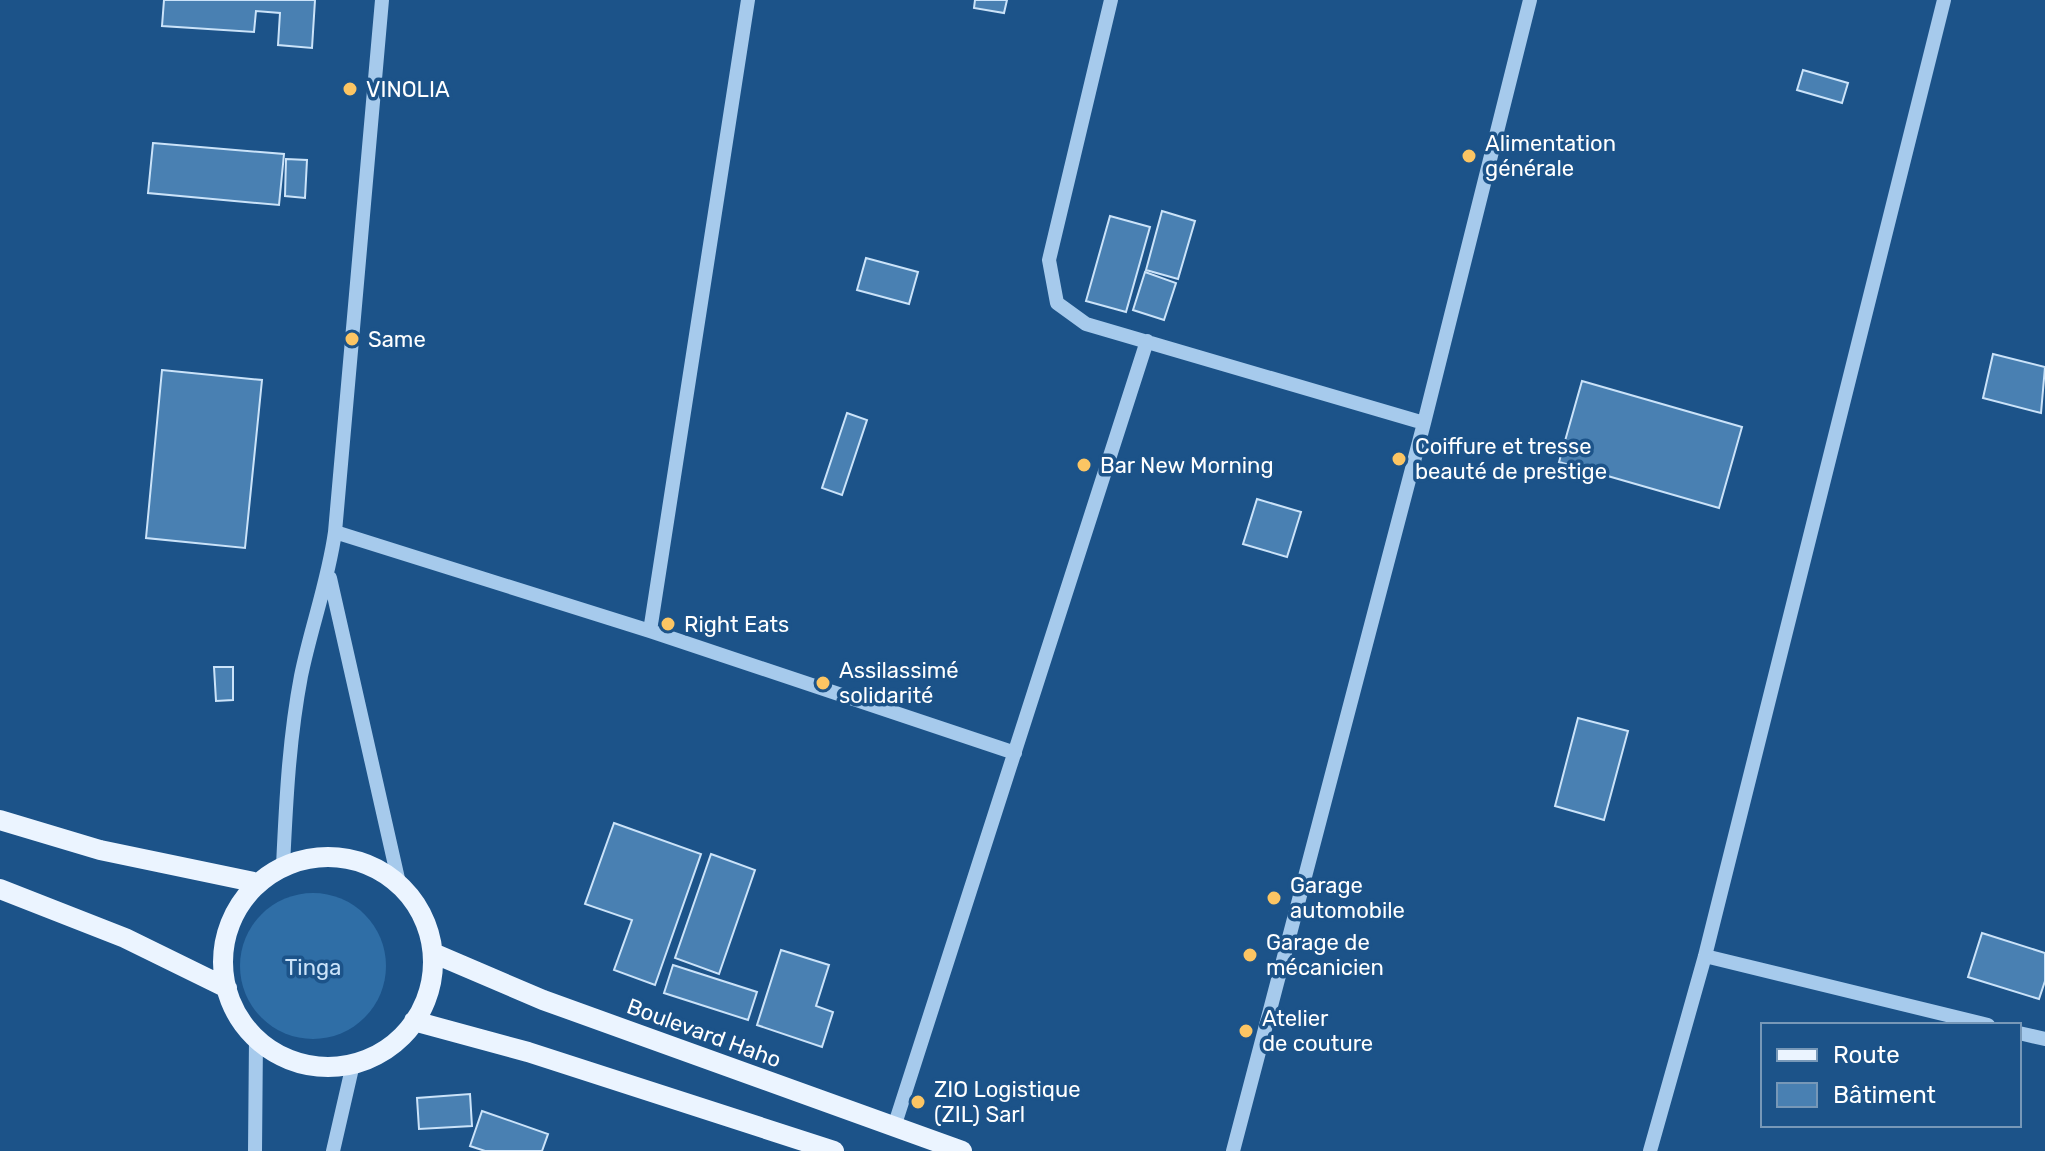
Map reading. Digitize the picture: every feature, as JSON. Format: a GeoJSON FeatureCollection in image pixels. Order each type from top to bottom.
{"type":"FeatureCollection","features":[{"type":"Feature","properties":{"kind":"main road"},"geometry":{"type":"LineString","coordinates":[[0,820],[100,850],[258,883]]}},
{"type":"Feature","properties":{"kind":"main road"},"geometry":{"type":"LineString","coordinates":[[323,856],[344,857],[374,866],[399,883],[417,904],[428,928],[433,953],[430,987],[414,1021],[385,1051],[353,1064],[322,1066],[291,1060],[256,1038],[233,1006],[223,959],[228,931],[240,904],[258,883],[283,866],[323,856]]}},
{"type":"Feature","properties":{"kind":"main road"},"geometry":{"type":"LineString","coordinates":[[0,889],[125,938],[227,988]]}},
{"type":"Feature","properties":{"kind":"main road","name":"Boulevard Haho"},"geometry":{"type":"LineString","coordinates":[[433,953],[543,1000],[962,1151]]}},
{"type":"Feature","properties":{"kind":"main road"},"geometry":{"type":"LineString","coordinates":[[414,1021],[528,1052],[834,1151]]}},
{"type":"Feature","properties":{"kind":"street"},"geometry":{"type":"LineString","coordinates":[[283,866],[288,767],[301,674],[329,574],[335,532],[382,0]]}},
{"type":"Feature","properties":{"kind":"street"},"geometry":{"type":"LineString","coordinates":[[650,631],[748,0]]}},
{"type":"Feature","properties":{"kind":"street"},"geometry":{"type":"LineString","coordinates":[[1111,0],[1049,260],[1057,303],[1086,324],[1424,423]]}},
{"type":"Feature","properties":{"kind":"street"},"geometry":{"type":"LineString","coordinates":[[1233,1151],[1424,423],[1530,0]]}},
{"type":"Feature","properties":{"kind":"street"},"geometry":{"type":"LineString","coordinates":[[1650,1151],[1705,956],[1944,0]]}},
{"type":"Feature","properties":{"kind":"street"},"geometry":{"type":"LineString","coordinates":[[894,1127],[1147,341]]}},
{"type":"Feature","properties":{"kind":"street"},"geometry":{"type":"LineString","coordinates":[[335,532],[650,631],[1015,753]]}},
{"type":"Feature","properties":{"kind":"street"},"geometry":{"type":"LineString","coordinates":[[329,574],[399,883]]}},
{"type":"Feature","properties":{"kind":"street"},"geometry":{"type":"LineString","coordinates":[[1705,956],[1980,1023]]}},
{"type":"Feature","properties":{"kind":"street"},"geometry":{"type":"LineString","coordinates":[[2021,1033],[2045,1039]]}},
{"type":"Feature","properties":{"kind":"street"},"geometry":{"type":"LineString","coordinates":[[255,1151],[256,1038]]}},
{"type":"Feature","properties":{"kind":"street"},"geometry":{"type":"LineString","coordinates":[[333,1151],[353,1064]]}},
{"type":"Feature","properties":{"kind":"green space","name":"Tinga"},"geometry":{"type":"Polygon","coordinates":[[[313,893],[341,899],[365,914],[380,938],[386,966],[380,994],[365,1018],[341,1033],[313,1039],[285,1033],[261,1018],[246,994],[240,966],[246,938],[261,914],[285,899],[313,893]]]}},
{"type":"Feature","properties":{"kind":"building"},"geometry":{"type":"Polygon","coordinates":[[[164,0],[315,0],[312,48],[278,45],[280,13],[256,11],[254,32],[162,26],[164,0]]]}},
{"type":"Feature","properties":{"kind":"building"},"geometry":{"type":"Polygon","coordinates":[[[975,0],[1007,0],[1004,13],[974,8],[975,0]]]}},
{"type":"Feature","properties":{"kind":"building"},"geometry":{"type":"Polygon","coordinates":[[[1803,70],[1848,83],[1842,103],[1797,90],[1803,70]]]}},
{"type":"Feature","properties":{"kind":"building"},"geometry":{"type":"Polygon","coordinates":[[[153,143],[284,154],[279,205],[148,193],[153,143]]]}},
{"type":"Feature","properties":{"kind":"building"},"geometry":{"type":"Polygon","coordinates":[[[286,159],[307,160],[305,198],[285,196],[286,159]]]}},
{"type":"Feature","properties":{"kind":"building"},"geometry":{"type":"Polygon","coordinates":[[[1162,211],[1195,221],[1178,279],[1146,270],[1162,211]]]}},
{"type":"Feature","properties":{"kind":"building"},"geometry":{"type":"Polygon","coordinates":[[[1110,216],[1150,227],[1126,312],[1086,301],[1110,216]]]}},
{"type":"Feature","properties":{"kind":"building"},"geometry":{"type":"Polygon","coordinates":[[[866,258],[918,272],[909,304],[857,290],[866,258]]]}},
{"type":"Feature","properties":{"kind":"building"},"geometry":{"type":"Polygon","coordinates":[[[1145,272],[1176,283],[1164,320],[1133,310],[1145,272]]]}},
{"type":"Feature","properties":{"kind":"building"},"geometry":{"type":"Polygon","coordinates":[[[1993,354],[2045,367],[2041,413],[1983,398],[1993,354]]]}},
{"type":"Feature","properties":{"kind":"building"},"geometry":{"type":"Polygon","coordinates":[[[162,370],[262,380],[245,548],[146,538],[162,370]]]}},
{"type":"Feature","properties":{"kind":"building"},"geometry":{"type":"Polygon","coordinates":[[[1582,381],[1742,427],[1719,508],[1559,462],[1582,381]]]}},
{"type":"Feature","properties":{"kind":"building"},"geometry":{"type":"Polygon","coordinates":[[[847,413],[867,420],[842,495],[822,488],[847,413]]]}},
{"type":"Feature","properties":{"kind":"building"},"geometry":{"type":"Polygon","coordinates":[[[1257,499],[1301,512],[1287,557],[1243,544],[1257,499]]]}},
{"type":"Feature","properties":{"kind":"building"},"geometry":{"type":"Polygon","coordinates":[[[214,667],[233,667],[233,700],[216,701],[214,667]]]}},
{"type":"Feature","properties":{"kind":"building"},"geometry":{"type":"Polygon","coordinates":[[[1578,718],[1628,731],[1604,820],[1555,806],[1578,718]]]}},
{"type":"Feature","properties":{"kind":"building"},"geometry":{"type":"Polygon","coordinates":[[[614,823],[701,854],[655,985],[614,970],[632,920],[585,904],[614,823]]]}},
{"type":"Feature","properties":{"kind":"building"},"geometry":{"type":"Polygon","coordinates":[[[711,854],[755,870],[719,974],[675,958],[711,854]]]}},
{"type":"Feature","properties":{"kind":"building"},"geometry":{"type":"Polygon","coordinates":[[[1982,933],[2045,953],[2045,981],[2039,999],[1968,977],[1982,933]]]}},
{"type":"Feature","properties":{"kind":"building"},"geometry":{"type":"Polygon","coordinates":[[[781,950],[829,965],[816,1006],[833,1012],[822,1047],[757,1025],[781,950]]]}},
{"type":"Feature","properties":{"kind":"building"},"geometry":{"type":"Polygon","coordinates":[[[673,965],[757,992],[748,1020],[664,993],[673,965]]]}},
{"type":"Feature","properties":{"kind":"building"},"geometry":{"type":"Polygon","coordinates":[[[470,1094],[472,1126],[419,1129],[417,1098],[470,1094]]]}},
{"type":"Feature","properties":{"kind":"building"},"geometry":{"type":"Polygon","coordinates":[[[482,1111],[548,1134],[542,1151],[485,1151],[470,1146],[482,1111]]]}},
{"type":"Feature","properties":{"kind":"place","name":"VINOLIA"},"geometry":{"type":"Point","coordinates":[350,89]}},
{"type":"Feature","properties":{"kind":"place","name":"Alimentation générale"},"geometry":{"type":"Point","coordinates":[1469,156]}},
{"type":"Feature","properties":{"kind":"place","name":"Same"},"geometry":{"type":"Point","coordinates":[352,339]}},
{"type":"Feature","properties":{"kind":"place","name":"Coiffure et tresse beauté de prestige"},"geometry":{"type":"Point","coordinates":[1399,459]}},
{"type":"Feature","properties":{"kind":"place","name":"Bar New Morning"},"geometry":{"type":"Point","coordinates":[1084,465]}},
{"type":"Feature","properties":{"kind":"place","name":"Right Eats"},"geometry":{"type":"Point","coordinates":[668,624]}},
{"type":"Feature","properties":{"kind":"place","name":"Assilassimé solidarité"},"geometry":{"type":"Point","coordinates":[823,683]}},
{"type":"Feature","properties":{"kind":"place","name":"Garage automobile"},"geometry":{"type":"Point","coordinates":[1274,898]}},
{"type":"Feature","properties":{"kind":"place","name":"Garage de mécanicien"},"geometry":{"type":"Point","coordinates":[1250,955]}},
{"type":"Feature","properties":{"kind":"place","name":"Atelier de couture"},"geometry":{"type":"Point","coordinates":[1246,1031]}},
{"type":"Feature","properties":{"kind":"place","name":"ZIO Logistique (ZIL) Sarl"},"geometry":{"type":"Point","coordinates":[918,1102]}}]}
